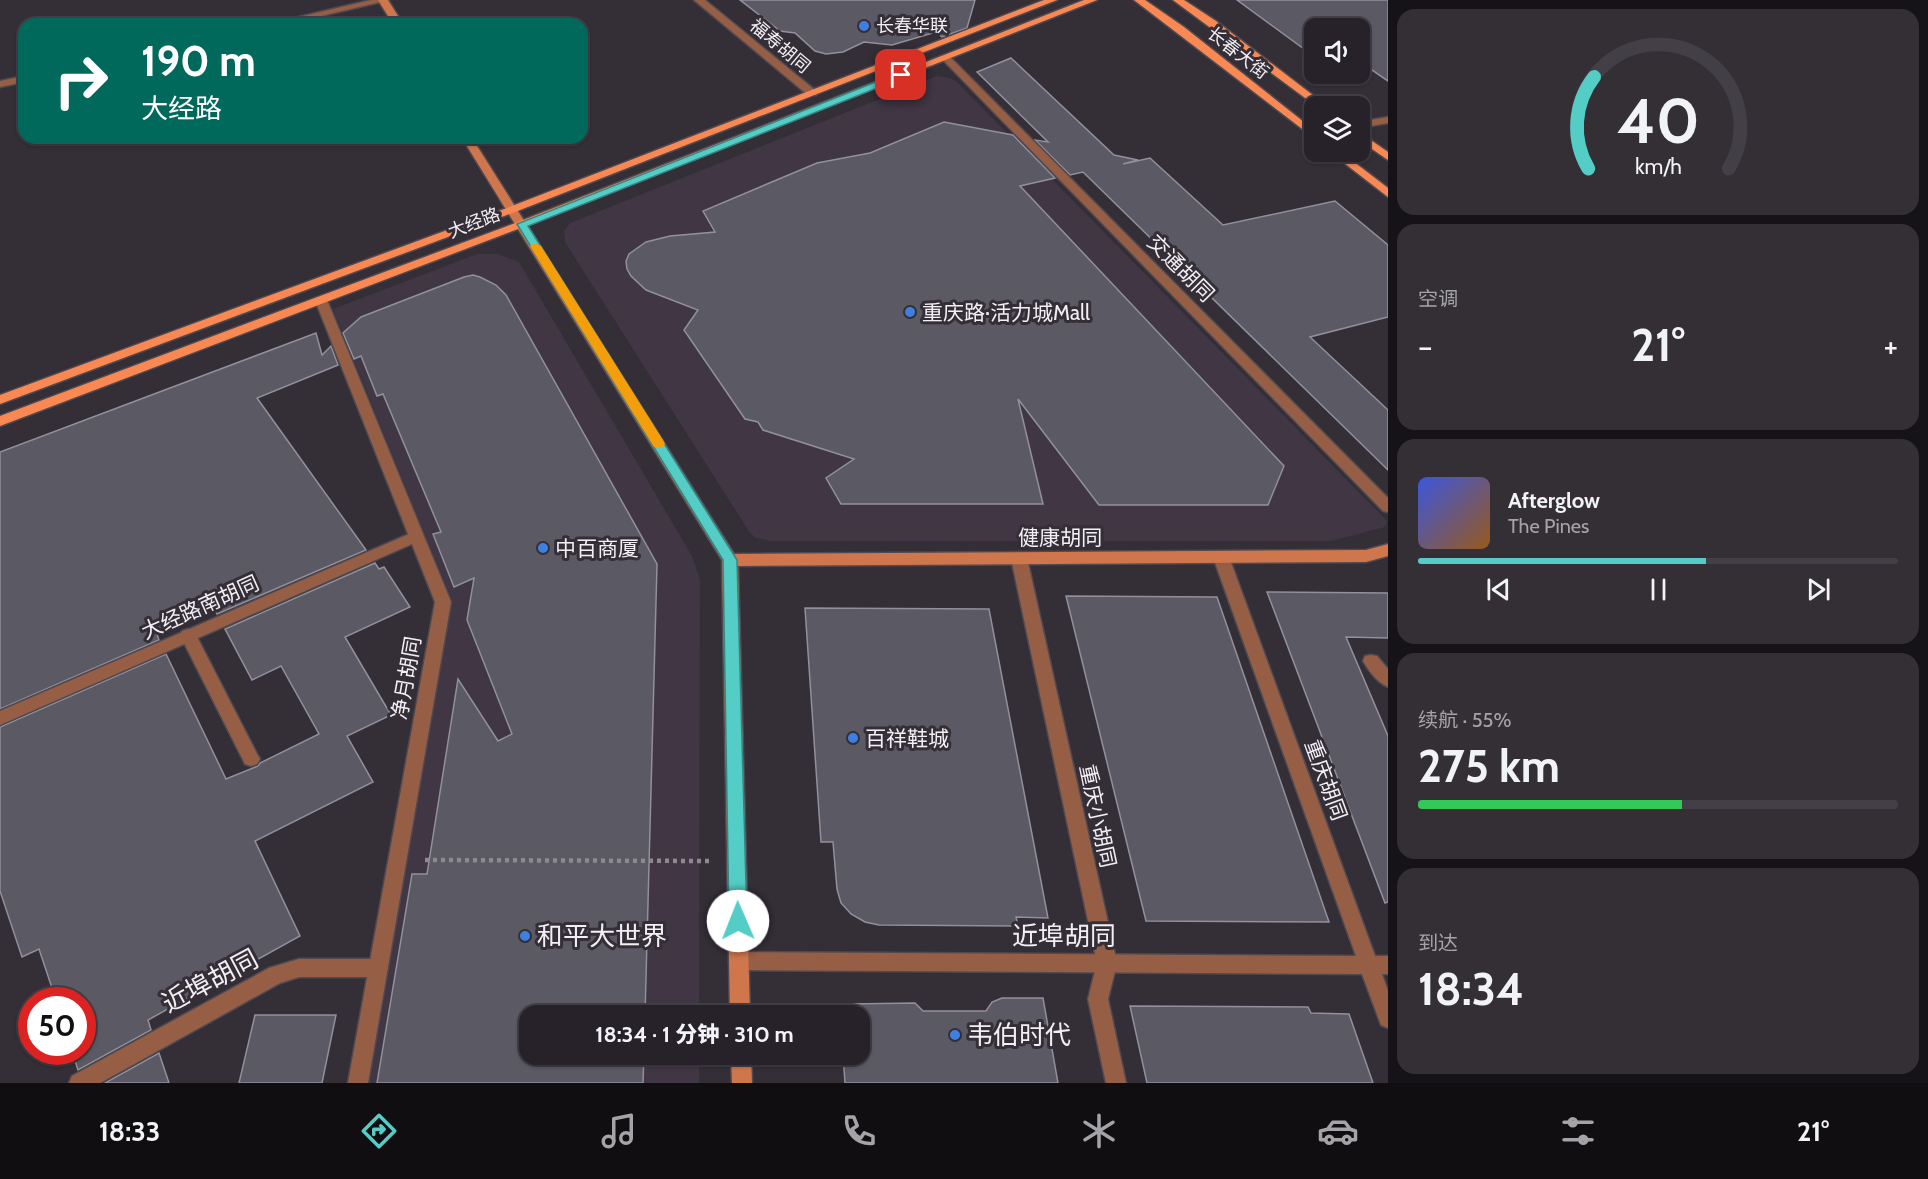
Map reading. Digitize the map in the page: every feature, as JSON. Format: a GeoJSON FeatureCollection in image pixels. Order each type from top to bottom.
{"type":"FeatureCollection","features":[{"type":"Feature","properties":{"kind":"main road"},"geometry":{"type":"LineString","coordinates":[[383,0],[394,18]]}},
{"type":"Feature","properties":{"kind":"main road","name":"大经路"},"geometry":{"type":"LineString","coordinates":[[0,400],[511,210],[1052,0]]}},
{"type":"Feature","properties":{"kind":"main road","name":"大经路"},"geometry":{"type":"LineString","coordinates":[[0,421],[522,224],[1092,0]]}},
{"type":"Feature","properties":{"kind":"main road","name":"长春大街"},"geometry":{"type":"LineString","coordinates":[[1139,0],[1181,29],[1304,127]]}},
{"type":"Feature","properties":{"kind":"main road","name":"长春大街"},"geometry":{"type":"LineString","coordinates":[[1178,0],[1213,23],[1309,96]]}},
{"type":"Feature","properties":{"kind":"main road"},"geometry":{"type":"LineString","coordinates":[[1370,143],[1388,157]]}},
{"type":"Feature","properties":{"kind":"main road"},"geometry":{"type":"LineString","coordinates":[[471,144],[730,560],[740,1005]]}},
{"type":"Feature","properties":{"kind":"main road"},"geometry":{"type":"LineString","coordinates":[[1348,162],[1388,194]]}},
{"type":"Feature","properties":{"kind":"main road","name":"健康胡同"},"geometry":{"type":"LineString","coordinates":[[730,560],[1366,556],[1388,550]]}},
{"type":"Feature","properties":{"kind":"main road"},"geometry":{"type":"LineString","coordinates":[[741,1065],[742,1083]]}},
{"type":"Feature","properties":{"kind":"street"},"geometry":{"type":"LineString","coordinates":[[301,18],[383,0]]}},
{"type":"Feature","properties":{"kind":"street","name":"福寿胡同"},"geometry":{"type":"LineString","coordinates":[[699,0],[812,93]]}},
{"type":"Feature","properties":{"kind":"street","name":"交通胡同"},"geometry":{"type":"LineString","coordinates":[[946,58],[1388,507]]}},
{"type":"Feature","properties":{"kind":"street"},"geometry":{"type":"LineString","coordinates":[[0,84],[18,80]]}},
{"type":"Feature","properties":{"kind":"street"},"geometry":{"type":"LineString","coordinates":[[1370,123],[1388,120]]}},
{"type":"Feature","properties":{"kind":"street","name":"净月胡同"},"geometry":{"type":"LineString","coordinates":[[321,300],[443,602],[358,1083]]}},
{"type":"Feature","properties":{"kind":"street","name":"大经路南胡同"},"geometry":{"type":"LineString","coordinates":[[0,718],[416,536]]}},
{"type":"Feature","properties":{"kind":"street","name":"重庆胡同"},"geometry":{"type":"LineString","coordinates":[[1221,557],[1378,965],[1388,1018]]}},
{"type":"Feature","properties":{"kind":"street","name":"重庆小胡同"},"geometry":{"type":"LineString","coordinates":[[1019,558],[1107,963],[1098,999],[1116,1083]]}},
{"type":"Feature","properties":{"kind":"street"},"geometry":{"type":"LineString","coordinates":[[188,635],[251,759]]}},
{"type":"Feature","properties":{"kind":"street"},"geometry":{"type":"LineString","coordinates":[[1371,661],[1388,680]]}},
{"type":"Feature","properties":{"kind":"street","name":"近埠胡同"},"geometry":{"type":"LineString","coordinates":[[739,961],[1378,965]]}},
{"type":"Feature","properties":{"kind":"street","name":"近埠胡同"},"geometry":{"type":"LineString","coordinates":[[79,1083],[276,975],[299,968],[378,968]]}},
{"type":"Feature","properties":{"kind":"path"},"geometry":{"type":"LineString","coordinates":[[397,860],[737,861]]}},
{"type":"Feature","properties":{"kind":"shaded area","name":"重庆路·活力城Mall"},"geometry":{"type":"Polygon","coordinates":[[[937,76],[950,78],[957,82],[1387,521],[1385,527],[1331,541],[771,541],[756,538],[750,533],[565,242],[564,231],[570,223],[937,76]]]}},
{"type":"Feature","properties":{"kind":"shaded area"},"geometry":{"type":"Polygon","coordinates":[[[477,254],[498,254],[519,262],[692,556],[700,580],[699,1005],[519,1005],[519,1065],[699,1065],[699,1083],[369,1083],[452,600],[333,309],[477,254]]]}},
{"type":"Feature","properties":{"kind":"building","name":"长春华联"},"geometry":{"type":"Polygon","coordinates":[[[740,0],[975,0],[967,28],[942,37],[936,32],[892,45],[864,42],[843,52],[826,54],[815,51],[795,33],[780,31],[740,0]]]}},
{"type":"Feature","properties":{"kind":"building"},"geometry":{"type":"Polygon","coordinates":[[[1237,0],[1388,0],[1388,81],[1370,69],[1370,18],[1304,18],[1304,49],[1237,0]]]}},
{"type":"Feature","properties":{"kind":"building"},"geometry":{"type":"Polygon","coordinates":[[[1011,58],[1114,155],[1138,160],[1123,164],[1150,158],[1223,225],[1335,201],[1388,245],[1388,317],[1310,337],[1388,410],[1388,470],[1083,172],[1070,175],[1035,140],[1048,142],[977,72],[1011,58]]]}},
{"type":"Feature","properties":{"kind":"building","name":"重庆路·活力城Mall"},"geometry":{"type":"Polygon","coordinates":[[[944,122],[1013,135],[1055,178],[1020,186],[1284,466],[1268,505],[1099,505],[1018,399],[1043,504],[841,504],[826,478],[854,459],[763,430],[758,422],[745,419],[684,330],[698,310],[646,290],[627,269],[626,261],[629,254],[646,242],[670,236],[715,232],[703,211],[817,163],[870,153],[944,122]]]}},
{"type":"Feature","properties":{"kind":"building"},"geometry":{"type":"Polygon","coordinates":[[[473,275],[480,277],[496,285],[506,295],[657,564],[645,1005],[519,1005],[519,1065],[644,1065],[643,1083],[377,1083],[412,874],[427,874],[458,679],[498,741],[512,734],[467,620],[474,578],[454,587],[433,534],[441,532],[383,394],[377,396],[361,356],[354,359],[343,333],[361,317],[473,275]]]}},
{"type":"Feature","properties":{"kind":"building"},"geometry":{"type":"Polygon","coordinates":[[[316,333],[322,355],[331,346],[338,365],[257,398],[366,550],[217,614],[214,608],[157,634],[159,640],[0,709],[0,452],[316,333]]]}},
{"type":"Feature","properties":{"kind":"building"},"geometry":{"type":"Polygon","coordinates":[[[375,563],[379,569],[384,567],[410,607],[345,637],[391,715],[347,736],[373,782],[255,841],[300,936],[148,1020],[151,1030],[96,1060],[96,987],[52,987],[39,949],[22,957],[0,891],[0,727],[166,654],[226,779],[258,766],[319,734],[281,666],[252,680],[225,629],[375,563]]]}},
{"type":"Feature","properties":{"kind":"building"},"geometry":{"type":"Polygon","coordinates":[[[1267,592],[1388,593],[1388,638],[1346,637],[1388,736],[1388,902],[1385,903],[1267,592]]]}},
{"type":"Feature","properties":{"kind":"building"},"geometry":{"type":"Polygon","coordinates":[[[1066,596],[1217,597],[1329,922],[1146,921],[1066,596]]]}},
{"type":"Feature","properties":{"kind":"building"},"geometry":{"type":"Polygon","coordinates":[[[805,608],[989,609],[1048,918],[1016,917],[1018,926],[879,925],[865,922],[851,914],[841,903],[837,889],[833,842],[821,842],[805,608]]]}},
{"type":"Feature","properties":{"kind":"building","name":"韦伯时代"},"geometry":{"type":"Polygon","coordinates":[[[1002,998],[1043,998],[1058,1083],[845,1083],[844,1065],[870,1065],[870,1005],[848,1004],[915,1003],[923,1011],[986,1011],[992,1002],[1002,998]]]}},
{"type":"Feature","properties":{"kind":"building"},"geometry":{"type":"Polygon","coordinates":[[[1130,1006],[1308,1007],[1311,1013],[1349,1014],[1373,1083],[1147,1083],[1130,1006]]]}},
{"type":"Feature","properties":{"kind":"building"},"geometry":{"type":"Polygon","coordinates":[[[255,1015],[336,1015],[322,1083],[239,1083],[255,1015]]]}},
{"type":"Feature","properties":{"kind":"building"},"geometry":{"type":"Polygon","coordinates":[[[159,1053],[169,1083],[105,1083],[159,1053]]]}},
{"type":"Feature","properties":{"kind":"building"},"geometry":{"type":"Polygon","coordinates":[[[76,1065],[87,1065],[78,1070],[76,1065]]]}},
{"type":"Feature","properties":{"kind":"slow traffic"},"geometry":{"type":"LineString","coordinates":[[535,246],[658,444]]}},
{"type":"Feature","properties":{"kind":"place","name":"长春华联"},"geometry":{"type":"Point","coordinates":[864,26]}},
{"type":"Feature","properties":{"kind":"place","name":"重庆路·活力城Mall"},"geometry":{"type":"Point","coordinates":[910,312]}},
{"type":"Feature","properties":{"kind":"place","name":"中百商厦"},"geometry":{"type":"Point","coordinates":[543,548]}},
{"type":"Feature","properties":{"kind":"place","name":"百祥鞋城"},"geometry":{"type":"Point","coordinates":[853,738]}},
{"type":"Feature","properties":{"kind":"place","name":"和平大世界"},"geometry":{"type":"Point","coordinates":[525,936]}},
{"type":"Feature","properties":{"kind":"place","name":"韦伯时代"},"geometry":{"type":"Point","coordinates":[955,1035]}},
{"type":"Feature","properties":{"kind":"route"},"geometry":{"type":"LineString","coordinates":[[738,921],[730,560],[522,224],[901,75]]}}]}
